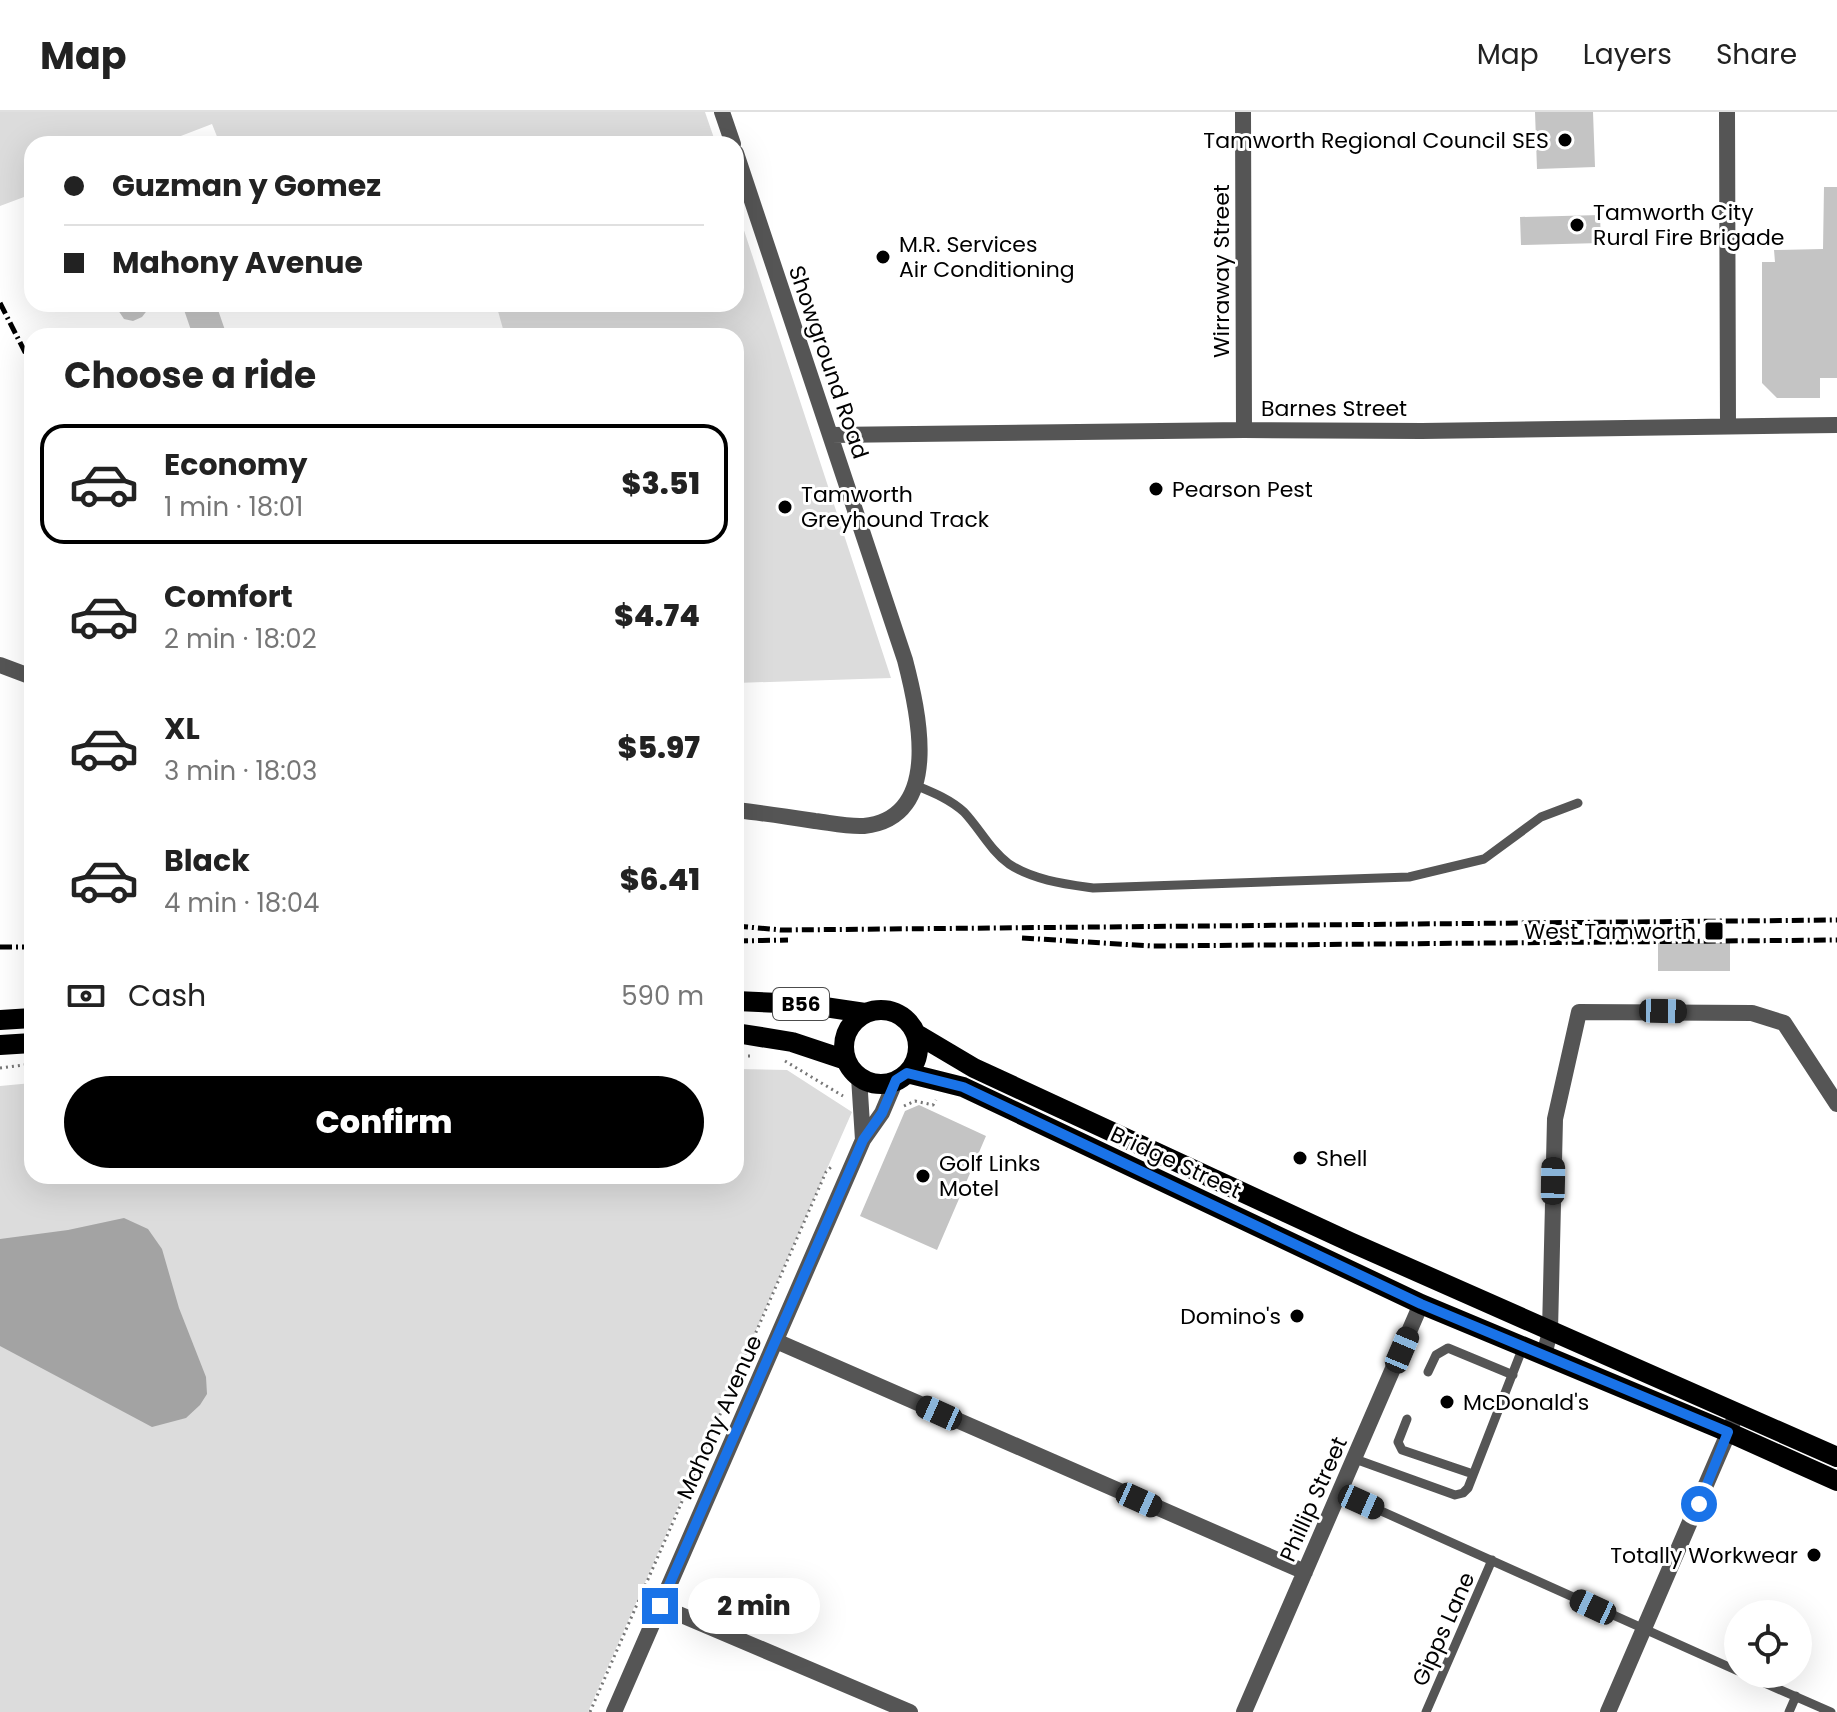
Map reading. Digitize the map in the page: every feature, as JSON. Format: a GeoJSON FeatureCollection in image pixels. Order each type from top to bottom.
{"type":"FeatureCollection","features":[{"type":"Feature","properties":{"kind":"main road","name":"B56"},"geometry":{"type":"LineString","coordinates":[[744,1001],[804,1004],[865,1013],[888,1011],[909,1023],[915,1033]]}},
{"type":"Feature","properties":{"kind":"main road","name":"B56"},"geometry":{"type":"LineString","coordinates":[[853,1068],[845,1038],[849,1028],[865,1013]]}},
{"type":"Feature","properties":{"kind":"main road"},"geometry":{"type":"LineString","coordinates":[[0,1020],[24,1018]]}},
{"type":"Feature","properties":{"kind":"main road","name":"Bridge Street"},"geometry":{"type":"LineString","coordinates":[[915,1033],[974,1068],[1550,1331],[1732,1422],[1837,1481]]}},
{"type":"Feature","properties":{"kind":"main road"},"geometry":{"type":"LineString","coordinates":[[902,1077],[917,1054],[915,1033]]}},
{"type":"Feature","properties":{"kind":"main road","name":"B56"},"geometry":{"type":"LineString","coordinates":[[744,1034],[792,1042],[853,1068],[877,1083],[902,1077]]}},
{"type":"Feature","properties":{"kind":"main road"},"geometry":{"type":"LineString","coordinates":[[0,1045],[24,1044]]}},
{"type":"Feature","properties":{"kind":"main road","name":"Bridge Street"},"geometry":{"type":"LineString","coordinates":[[902,1077],[963,1087],[1421,1304],[1544,1356],[1837,1457]]}},
{"type":"Feature","properties":{"kind":"main road","name":"Bridge Street"},"geometry":{"type":"LineString","coordinates":[[1350,1242],[1402,1274],[1419,1293],[1421,1304]]}},
{"type":"Feature","properties":{"kind":"street"},"geometry":{"type":"LineString","coordinates":[[722,112],[730,136]]}},
{"type":"Feature","properties":{"kind":"street","name":"Wirraway Street"},"geometry":{"type":"LineString","coordinates":[[1243,112],[1244,430]]}},
{"type":"Feature","properties":{"kind":"street"},"geometry":{"type":"LineString","coordinates":[[1727,112],[1728,426]]}},
{"type":"Feature","properties":{"kind":"street","name":"Showground Road"},"geometry":{"type":"LineString","coordinates":[[744,177],[913,689],[921,744],[915,785],[908,800],[897,814],[881,823],[861,826],[744,811]]}},
{"type":"Feature","properties":{"kind":"street","name":"Barnes Street"},"geometry":{"type":"LineString","coordinates":[[831,435],[1837,425]]}},
{"type":"Feature","properties":{"kind":"street"},"geometry":{"type":"LineString","coordinates":[[0,665],[24,674]]}},
{"type":"Feature","properties":{"kind":"street"},"geometry":{"type":"LineString","coordinates":[[1544,1356],[1550,1331],[1555,1119],[1579,1012],[1752,1013],[1784,1023],[1837,1104]]}},
{"type":"Feature","properties":{"kind":"street","name":"Mahony Avenue"},"geometry":{"type":"LineString","coordinates":[[853,1068],[863,1140]]}},
{"type":"Feature","properties":{"kind":"street","name":"Mahony Avenue"},"geometry":{"type":"LineString","coordinates":[[614,1712],[863,1140],[902,1077]]}},
{"type":"Feature","properties":{"kind":"street","name":"Phillip Street"},"geometry":{"type":"LineString","coordinates":[[1244,1712],[1421,1304]]}},
{"type":"Feature","properties":{"kind":"street"},"geometry":{"type":"LineString","coordinates":[[776,1341],[1305,1572]]}},
{"type":"Feature","properties":{"kind":"street"},"geometry":{"type":"LineString","coordinates":[[1608,1712],[1732,1422]]}},
{"type":"Feature","properties":{"kind":"street"},"geometry":{"type":"LineString","coordinates":[[660,1606],[910,1712]]}},
{"type":"Feature","properties":{"kind":"lane"},"geometry":{"type":"LineString","coordinates":[[915,785],[941,796],[964,813],[980,835],[1010,864],[1054,883],[1093,888],[1409,877],[1484,859],[1541,817],[1578,803]]}},
{"type":"Feature","properties":{"kind":"lane"},"geometry":{"type":"LineString","coordinates":[[1355,1459],[1455,1495],[1463,1493],[1468,1488],[1523,1347]]}},
{"type":"Feature","properties":{"kind":"lane"},"geometry":{"type":"LineString","coordinates":[[1428,1372],[1436,1355],[1448,1348],[1513,1375]]}},
{"type":"Feature","properties":{"kind":"lane"},"geometry":{"type":"LineString","coordinates":[[1407,1419],[1398,1442],[1402,1450],[1473,1474]]}},
{"type":"Feature","properties":{"kind":"lane","name":"Gipps Lane"},"geometry":{"type":"LineString","coordinates":[[1341,1493],[1724,1665]]}},
{"type":"Feature","properties":{"kind":"lane","name":"Gipps Lane"},"geometry":{"type":"LineString","coordinates":[[1426,1712],[1492,1560]]}},
{"type":"Feature","properties":{"kind":"lane"},"geometry":{"type":"LineString","coordinates":[[1777,1688],[1831,1712]]}},
{"type":"Feature","properties":{"kind":"lane"},"geometry":{"type":"LineString","coordinates":[[1789,1712],[1796,1696]]}},
{"type":"Feature","properties":{"kind":"path"},"geometry":{"type":"LineString","coordinates":[[0,1068],[24,1065]]}},
{"type":"Feature","properties":{"kind":"path"},"geometry":{"type":"LineString","coordinates":[[590,1712],[826,1172],[836,1162]]}},
{"type":"Feature","properties":{"kind":"shaded area"},"geometry":{"type":"Polygon","coordinates":[[[0,112],[705,112],[713,136],[217,136],[212,124],[181,136],[24,136],[24,197],[0,206],[0,112]]]}},
{"type":"Feature","properties":{"kind":"shaded area","name":"Tamworth Greyhound Track"},"geometry":{"type":"Polygon","coordinates":[[[744,230],[891,678],[744,683],[744,328],[503,328],[498,312],[744,312],[744,230]]]}},
{"type":"Feature","properties":{"kind":"shaded area"},"geometry":{"type":"Polygon","coordinates":[[[744,1069],[787,1070],[852,1112],[588,1712],[0,1712],[0,1086],[24,1084],[24,1184],[744,1184],[744,1069]]]}},
{"type":"Feature","properties":{"kind":"shaded area"},"geometry":{"type":"Polygon","coordinates":[[[124,1218],[148,1229],[162,1249],[179,1308],[206,1377],[207,1394],[186,1418],[152,1427],[0,1346],[0,1239],[68,1230],[124,1218]]]}},
{"type":"Feature","properties":{"kind":"building","name":"Tamworth Regional Council SES"},"geometry":{"type":"Polygon","coordinates":[[[1535,112],[1593,112],[1595,167],[1537,169],[1535,112]]]}},
{"type":"Feature","properties":{"kind":"building"},"geometry":{"type":"Polygon","coordinates":[[[1824,187],[1837,187],[1837,378],[1820,378],[1820,398],[1777,398],[1762,383],[1762,262],[1775,262],[1774,250],[1823,249],[1824,187]]]}},
{"type":"Feature","properties":{"kind":"building"},"geometry":{"type":"Polygon","coordinates":[[[1600,215],[1601,243],[1521,245],[1520,217],[1600,215]]]}},
{"type":"Feature","properties":{"kind":"building"},"geometry":{"type":"Polygon","coordinates":[[[119,312],[146,312],[133,321],[124,319],[119,312]]]}},
{"type":"Feature","properties":{"kind":"building"},"geometry":{"type":"Polygon","coordinates":[[[185,312],[219,312],[224,328],[190,328],[185,312]]]}},
{"type":"Feature","properties":{"kind":"building"},"geometry":{"type":"Polygon","coordinates":[[[1658,943],[1730,943],[1730,971],[1658,971],[1658,943]]]}},
{"type":"Feature","properties":{"kind":"building","name":"Golf Links Motel"},"geometry":{"type":"Polygon","coordinates":[[[919,1105],[986,1136],[937,1250],[860,1216],[905,1111],[919,1105]]]}},
{"type":"Feature","properties":{"kind":"railway"},"geometry":{"type":"LineString","coordinates":[[0,303],[24,350]]}},
{"type":"Feature","properties":{"kind":"railway"},"geometry":{"type":"LineString","coordinates":[[744,927],[781,930],[1837,920]]}},
{"type":"Feature","properties":{"kind":"railway"},"geometry":{"type":"LineString","coordinates":[[1022,938],[1152,946],[1837,940]]}},
{"type":"Feature","properties":{"kind":"railway"},"geometry":{"type":"LineString","coordinates":[[744,941],[788,940]]}},
{"type":"Feature","properties":{"kind":"railway"},"geometry":{"type":"LineString","coordinates":[[0,947],[24,947]]}},
{"type":"Feature","properties":{"kind":"place","name":"Tamworth Regional Council SES"},"geometry":{"type":"Point","coordinates":[1565,140]}},
{"type":"Feature","properties":{"kind":"place","name":"Tamworth City Rural Fire Brigade"},"geometry":{"type":"Point","coordinates":[1577,225]}},
{"type":"Feature","properties":{"kind":"place","name":"M.R. Services Air Conditioning"},"geometry":{"type":"Point","coordinates":[883,257]}},
{"type":"Feature","properties":{"kind":"place","name":"Pearson Pest"},"geometry":{"type":"Point","coordinates":[1156,489]}},
{"type":"Feature","properties":{"kind":"place","name":"Tamworth Greyhound Track"},"geometry":{"type":"Point","coordinates":[785,507]}},
{"type":"Feature","properties":{"kind":"place","name":"West Tamworth"},"geometry":{"type":"Point","coordinates":[1714,931]}},
{"type":"Feature","properties":{"kind":"place","name":"Shell"},"geometry":{"type":"Point","coordinates":[1300,1158]}},
{"type":"Feature","properties":{"kind":"place","name":"Golf Links Motel"},"geometry":{"type":"Point","coordinates":[923,1176]}},
{"type":"Feature","properties":{"kind":"place","name":"Domino's"},"geometry":{"type":"Point","coordinates":[1297,1316]}},
{"type":"Feature","properties":{"kind":"place","name":"McDonald's"},"geometry":{"type":"Point","coordinates":[1447,1402]}},
{"type":"Feature","properties":{"kind":"place","name":"Totally Workwear"},"geometry":{"type":"Point","coordinates":[1814,1555]}},
{"type":"Feature","properties":{"kind":"route"},"geometry":{"type":"LineString","coordinates":[[660,1606],[863,1140],[882,1113],[896,1080],[907,1073],[963,1087],[1421,1304],[1728,1432],[1699,1504]]}}]}
